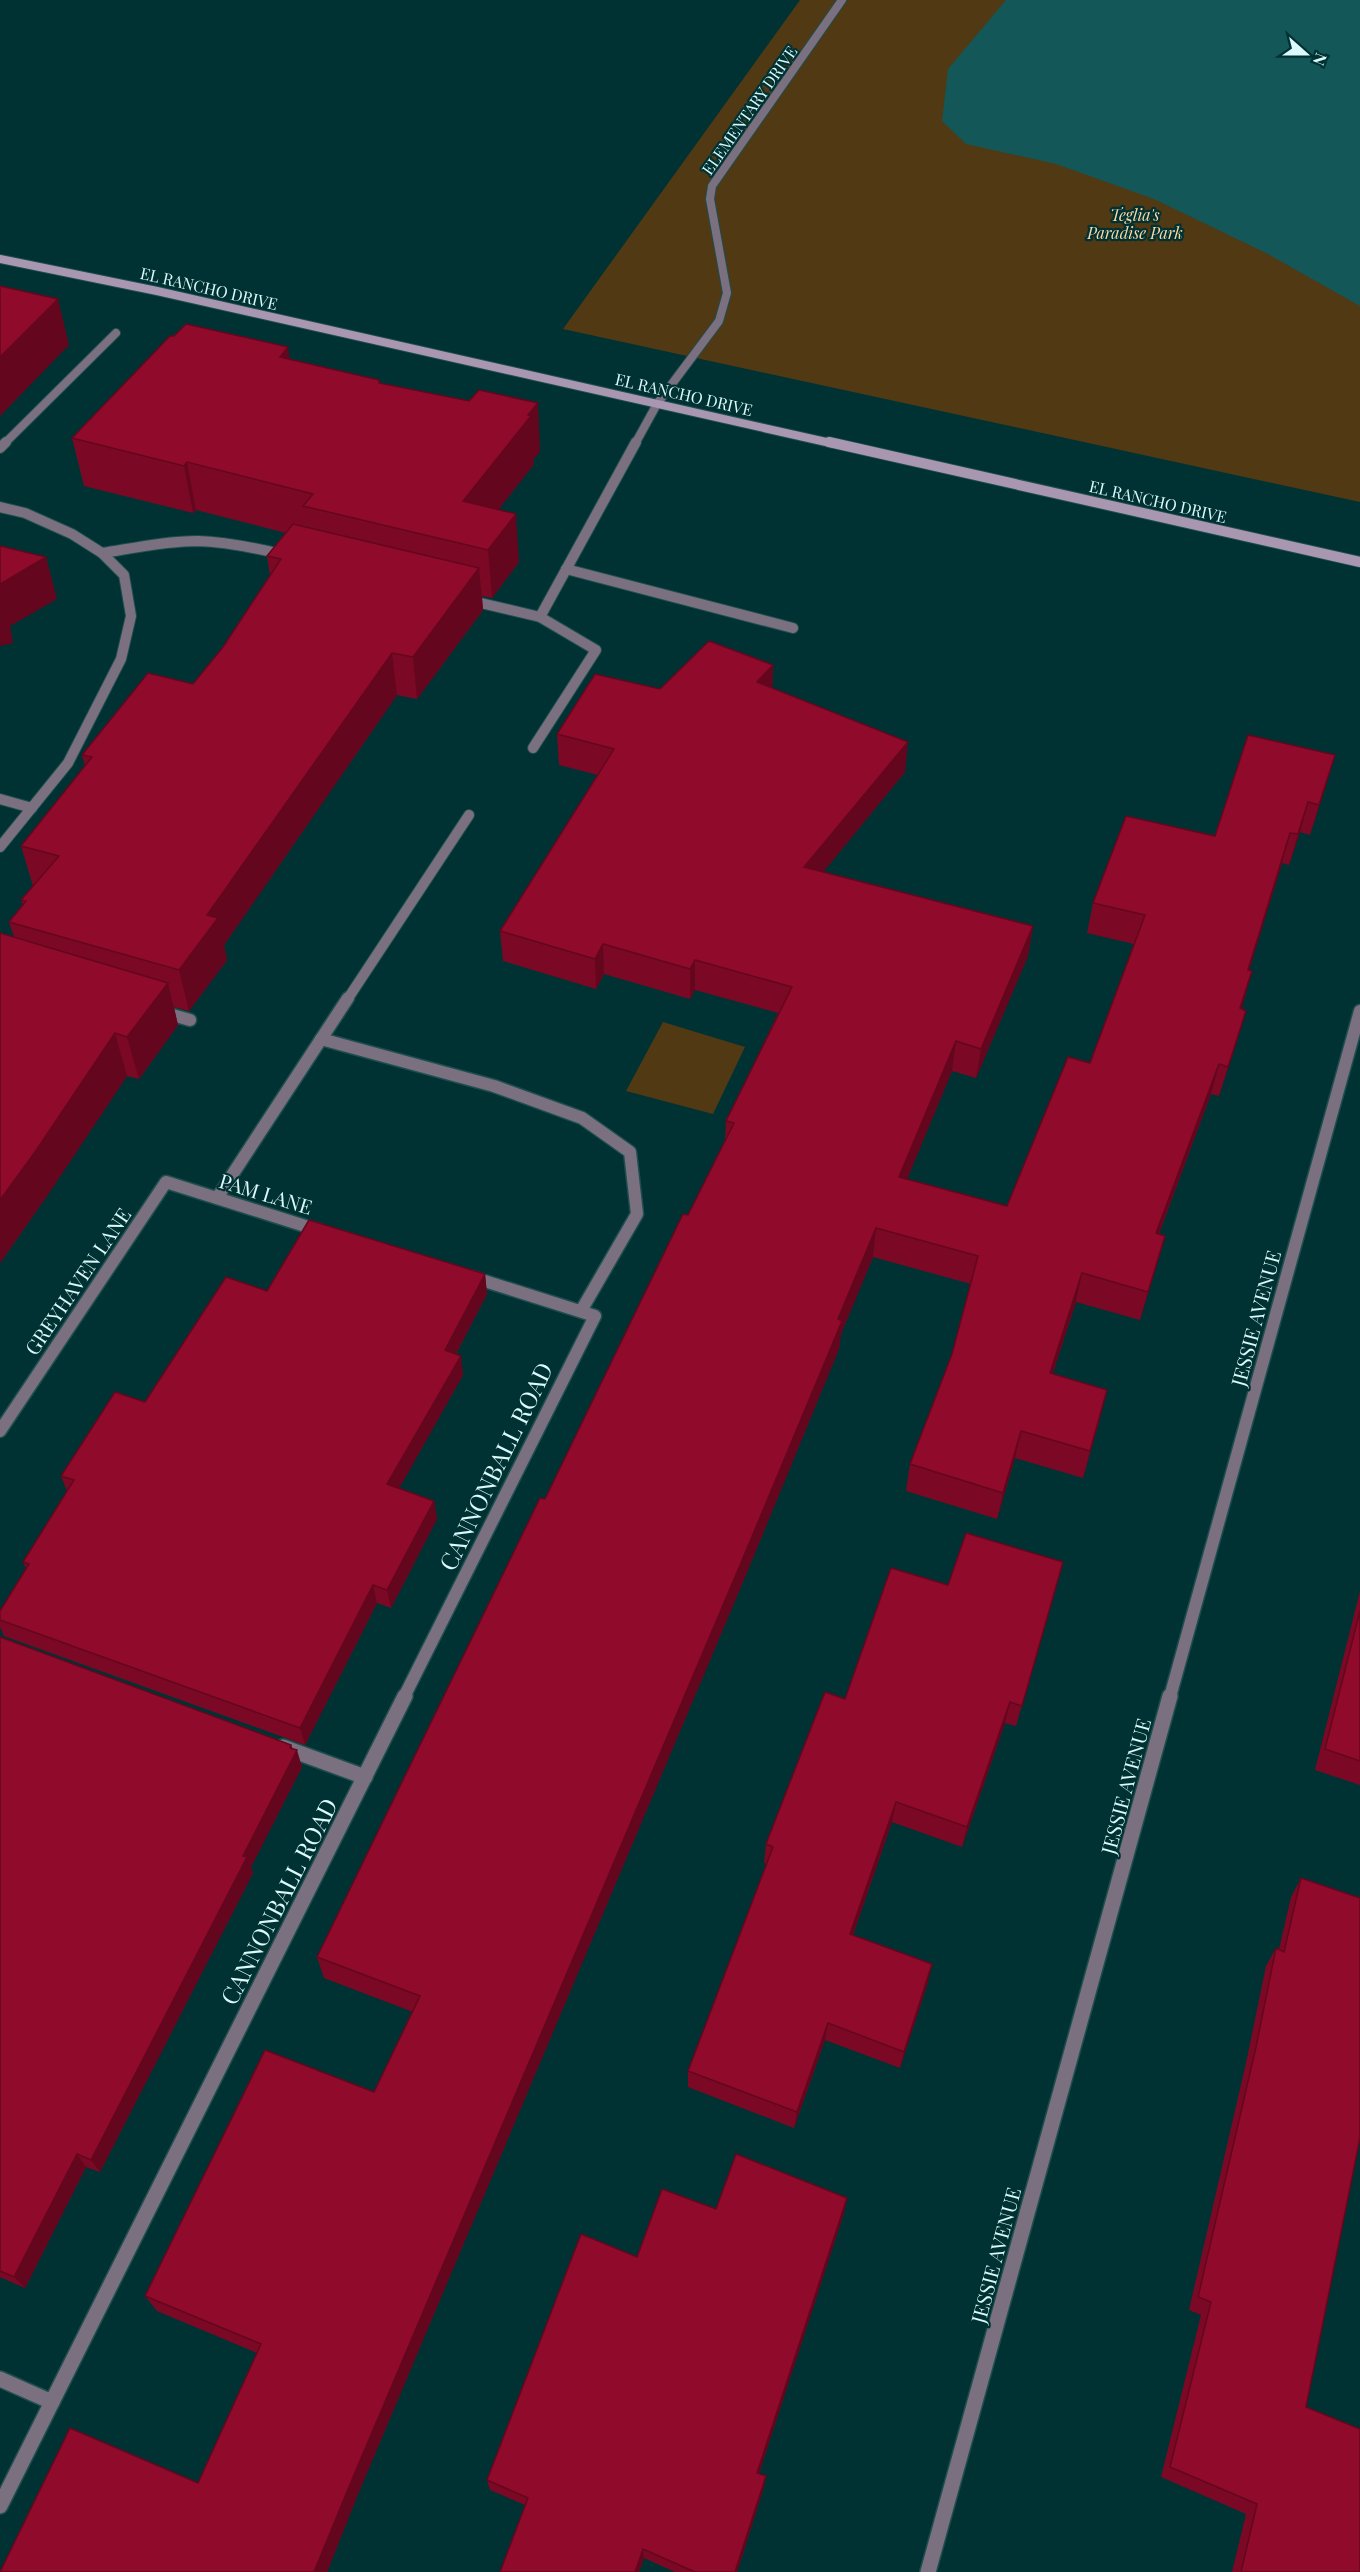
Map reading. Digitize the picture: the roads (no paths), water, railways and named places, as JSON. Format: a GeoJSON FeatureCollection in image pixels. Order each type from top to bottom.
{"type":"FeatureCollection","features":[{"type":"Feature","properties":{"kind":"main road","name":"EL RANCHO DRIVE"},"geometry":{"type":"LineString","coordinates":[[0,259],[157,291],[1360,562]]}},
{"type":"Feature","properties":{"kind":"street","name":"ELEMENTARY DRIVE"},"geometry":{"type":"LineString","coordinates":[[540,617],[657,404],[719,321],[727,293],[710,199],[712,186],[842,0]]}},
{"type":"Feature","properties":{"kind":"street"},"geometry":{"type":"LineString","coordinates":[[0,448],[116,333]]}},
{"type":"Feature","properties":{"kind":"street"},"geometry":{"type":"LineString","coordinates":[[0,507],[26,513],[72,534],[102,553],[124,575],[131,616],[121,659],[68,763],[0,848]]}},
{"type":"Feature","properties":{"kind":"street"},"geometry":{"type":"LineString","coordinates":[[102,553],[169,544],[211,542],[247,546],[292,557]]}},
{"type":"Feature","properties":{"kind":"street"},"geometry":{"type":"LineString","coordinates":[[566,569],[793,628]]}},
{"type":"Feature","properties":{"kind":"street"},"geometry":{"type":"LineString","coordinates":[[461,598],[540,617],[596,650],[533,748]]}},
{"type":"Feature","properties":{"kind":"street"},"geometry":{"type":"LineString","coordinates":[[0,799],[32,808]]}},
{"type":"Feature","properties":{"kind":"street"},"geometry":{"type":"LineString","coordinates":[[217,1198],[469,815]]}},
{"type":"Feature","properties":{"kind":"street"},"geometry":{"type":"LineString","coordinates":[[145,1006],[190,1020]]}},
{"type":"Feature","properties":{"kind":"street","name":"JESSIE AVENUE"},"geometry":{"type":"LineString","coordinates":[[927,2572],[1360,1011]]}},
{"type":"Feature","properties":{"kind":"street","name":"CANNONBALL ROAD"},"geometry":{"type":"LineString","coordinates":[[0,2506],[365,1777],[637,1214],[630,1152],[582,1118],[494,1086],[321,1039]]}},
{"type":"Feature","properties":{"kind":"street","name":"PAM LANE"},"geometry":{"type":"LineString","coordinates":[[166,1182],[331,1234]]}},
{"type":"Feature","properties":{"kind":"street","name":"GREYHAVEN LANE"},"geometry":{"type":"LineString","coordinates":[[0,1431],[166,1182]]}},
{"type":"Feature","properties":{"kind":"street"},"geometry":{"type":"LineString","coordinates":[[456,1272],[588,1313]]}},
{"type":"Feature","properties":{"kind":"street"},"geometry":{"type":"LineString","coordinates":[[266,1741],[365,1777]]}},
{"type":"Feature","properties":{"kind":"street"},"geometry":{"type":"LineString","coordinates":[[0,2379],[52,2402]]}},
{"type":"Feature","properties":{"kind":"water"},"geometry":{"type":"Polygon","coordinates":[[[1006,0],[1360,0],[1360,306],[1268,254],[1154,199],[1056,164],[966,144],[942,121],[948,69],[1006,0]]]}},
{"type":"Feature","properties":{"kind":"park label","name":"Teglia's Paradise Park"},"geometry":{"type":"Point","coordinates":[1135,223]}}]}
